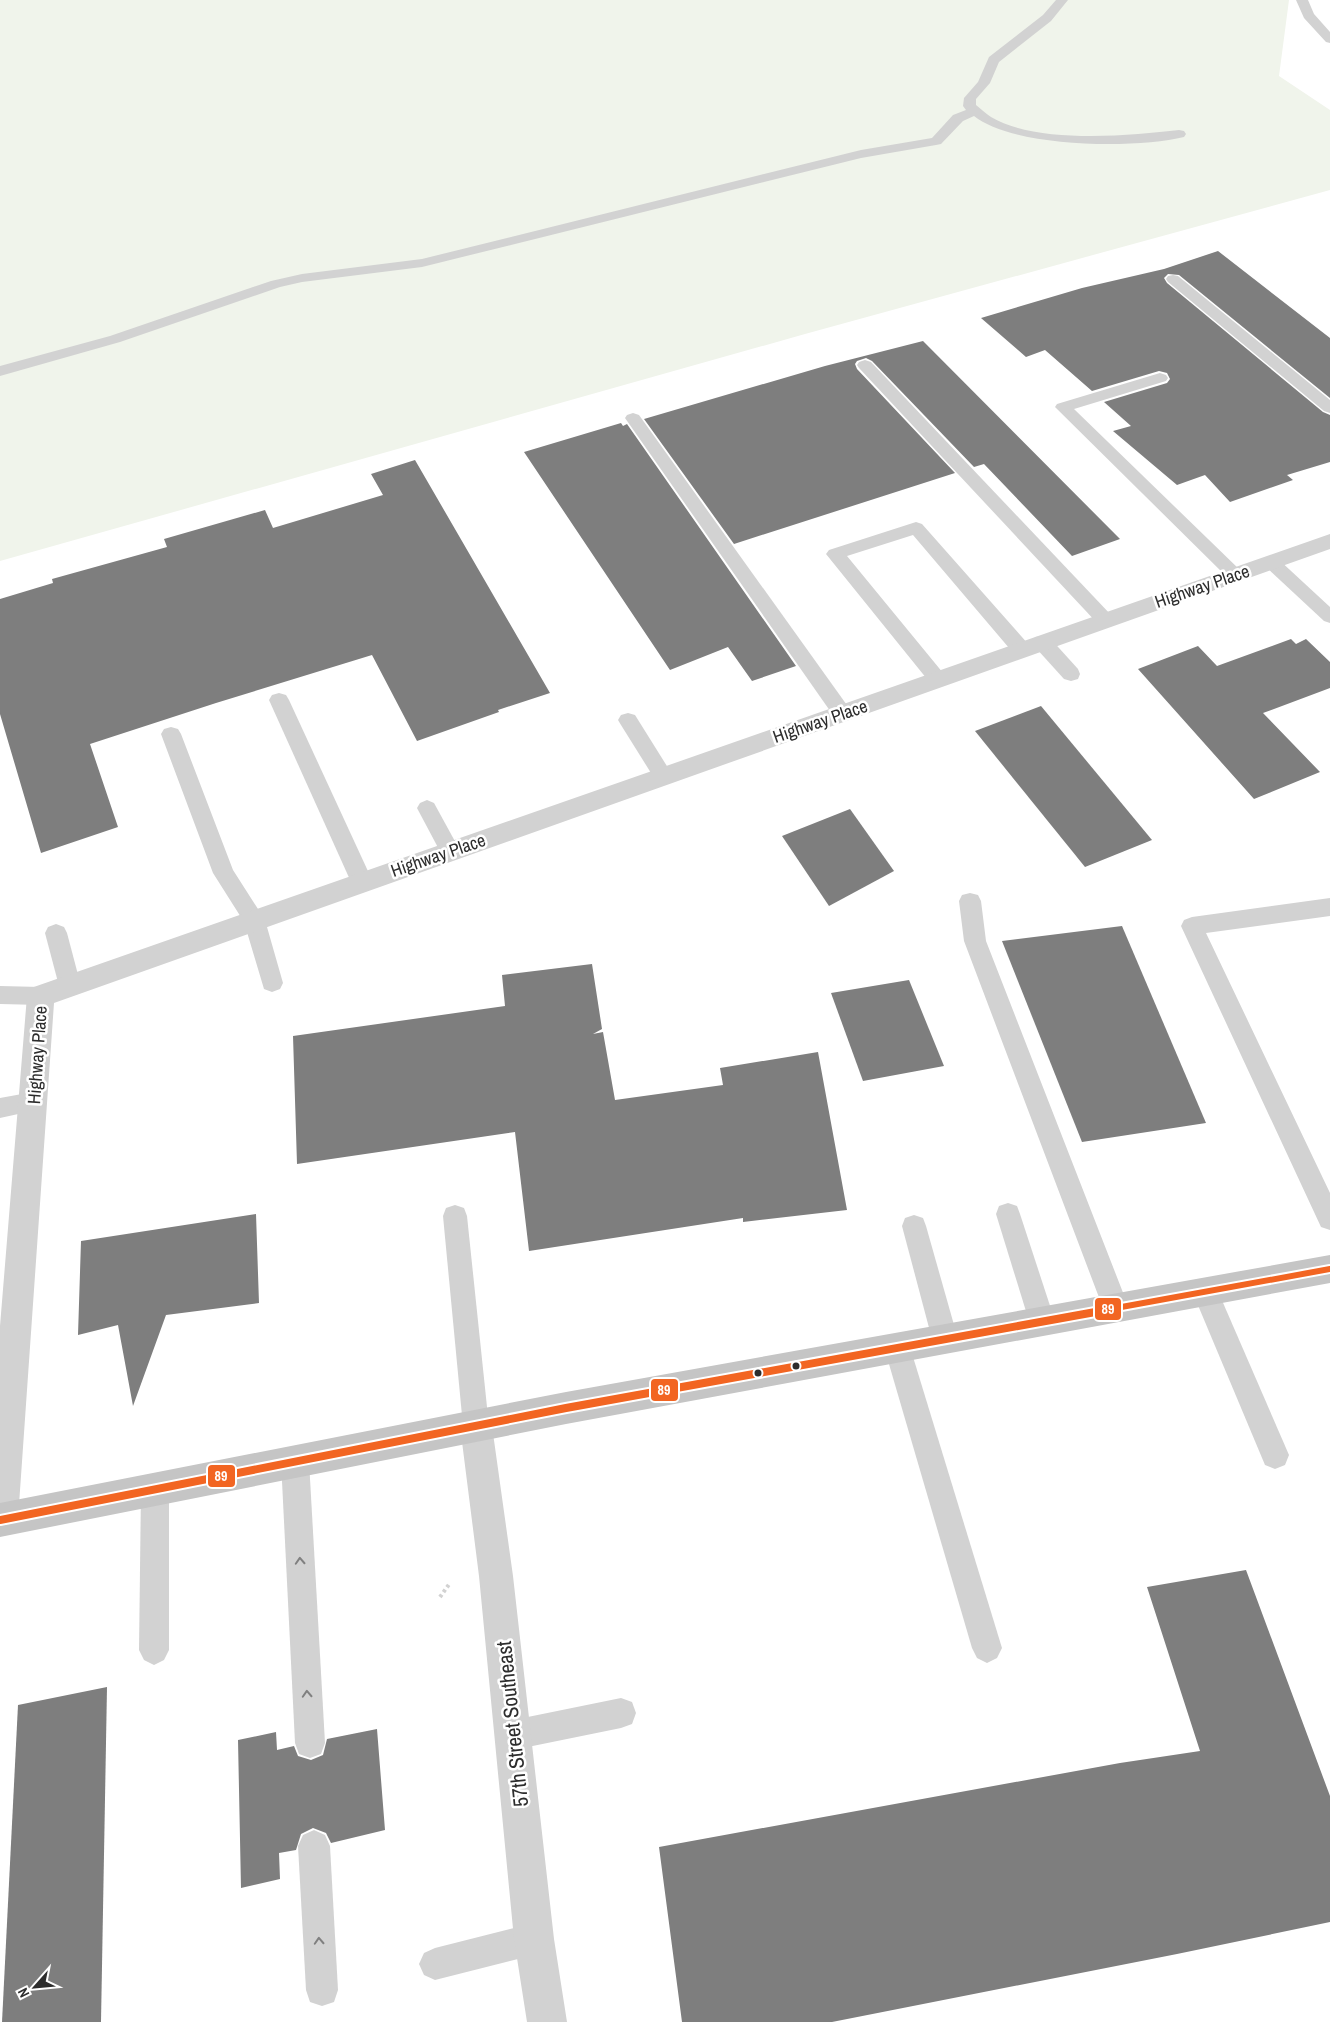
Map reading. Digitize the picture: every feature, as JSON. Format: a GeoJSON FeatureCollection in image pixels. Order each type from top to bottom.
{"type":"FeatureCollection","features":[{"type":"Feature","properties":{"kind":"main road"},"geometry":{"type":"LineString","coordinates":[[1,1519],[566,1408],[1330,1269]]}},
{"type":"Feature","properties":{"kind":"street","name":"Highway Place"},"geometry":{"type":"LineString","coordinates":[[1,1519],[41,996],[1330,541]]}},
{"type":"Feature","properties":{"kind":"street","name":"57th Street Southeast"},"geometry":{"type":"LineString","coordinates":[[476,1426],[496,1576],[534,1939],[547,2022]]}},
{"type":"Feature","properties":{"kind":"lane"},"geometry":{"type":"LineString","coordinates":[[1062,0],[1046,18],[993,60],[984,83],[970,98],[969,106],[978,116],[1000,126],[1027,134],[1097,140],[1179,134]]}},
{"type":"Feature","properties":{"kind":"lane"},"geometry":{"type":"LineString","coordinates":[[1302,0],[1308,15],[1330,39]]}},
{"type":"Feature","properties":{"kind":"lane"},"geometry":{"type":"LineString","coordinates":[[0,371],[115,339],[293,280],[422,263],[861,154],[936,141],[958,118],[974,111]]}},
{"type":"Feature","properties":{"kind":"lane"},"geometry":{"type":"LineString","coordinates":[[1173,279],[1330,408]]}},
{"type":"Feature","properties":{"kind":"lane"},"geometry":{"type":"LineString","coordinates":[[865,365],[1105,620]]}},
{"type":"Feature","properties":{"kind":"lane"},"geometry":{"type":"LineString","coordinates":[[1160,378],[1063,407],[1235,574]]}},
{"type":"Feature","properties":{"kind":"lane"},"geometry":{"type":"LineString","coordinates":[[633,418],[842,713]]}},
{"type":"Feature","properties":{"kind":"lane"},"geometry":{"type":"LineString","coordinates":[[938,680],[835,554],[916,528],[1032,646],[1071,674]]}},
{"type":"Feature","properties":{"kind":"lane"},"geometry":{"type":"LineString","coordinates":[[1271,562],[1330,617]]}},
{"type":"Feature","properties":{"kind":"lane"},"geometry":{"type":"LineString","coordinates":[[279,700],[362,882]]}},
{"type":"Feature","properties":{"kind":"lane"},"geometry":{"type":"LineString","coordinates":[[628,720],[663,776]]}},
{"type":"Feature","properties":{"kind":"lane"},"geometry":{"type":"LineString","coordinates":[[171,734],[224,873],[254,920],[272,983]]}},
{"type":"Feature","properties":{"kind":"lane"},"geometry":{"type":"LineString","coordinates":[[427,808],[450,851]]}},
{"type":"Feature","properties":{"kind":"lane"},"geometry":{"type":"LineString","coordinates":[[970,901],[975,941],[1116,1308]]}},
{"type":"Feature","properties":{"kind":"lane"},"geometry":{"type":"LineString","coordinates":[[1330,907],[1192,926],[1330,1219]]}},
{"type":"Feature","properties":{"kind":"lane"},"geometry":{"type":"LineString","coordinates":[[56,933],[70,986]]}},
{"type":"Feature","properties":{"kind":"lane"},"geometry":{"type":"LineString","coordinates":[[0,995],[41,996]]}},
{"type":"Feature","properties":{"kind":"lane"},"geometry":{"type":"LineString","coordinates":[[0,1108],[33,1102]]}},
{"type":"Feature","properties":{"kind":"lane"},"geometry":{"type":"LineString","coordinates":[[1008,1214],[1042,1321]]}},
{"type":"Feature","properties":{"kind":"lane"},"geometry":{"type":"LineString","coordinates":[[455,1216],[476,1426]]}},
{"type":"Feature","properties":{"kind":"lane"},"geometry":{"type":"LineString","coordinates":[[914,1226],[945,1339]]}},
{"type":"Feature","properties":{"kind":"lane"},"geometry":{"type":"LineString","coordinates":[[1205,1291],[1276,1455]]}},
{"type":"Feature","properties":{"kind":"lane"},"geometry":{"type":"LineString","coordinates":[[897,1347],[987,1648]]}},
{"type":"Feature","properties":{"kind":"lane"},"geometry":{"type":"LineString","coordinates":[[295,1461],[310,1743]]}},
{"type":"Feature","properties":{"kind":"lane"},"geometry":{"type":"LineString","coordinates":[[154,1650],[155,1489]]}},
{"type":"Feature","properties":{"kind":"lane"},"geometry":{"type":"LineString","coordinates":[[513,1735],[621,1714]]}},
{"type":"Feature","properties":{"kind":"lane"},"geometry":{"type":"LineString","coordinates":[[314,1846],[322,1990]]}},
{"type":"Feature","properties":{"kind":"lane"},"geometry":{"type":"LineString","coordinates":[[435,1964],[534,1939]]}},
{"type":"Feature","properties":{"kind":"path"},"geometry":{"type":"LineString","coordinates":[[440,1597],[450,1583]]}},
{"type":"Feature","properties":{"kind":"shaded area"},"geometry":{"type":"Polygon","coordinates":[[[0,0],[1289,0],[1279,76],[1330,110],[1330,190],[805,334],[0,561],[0,0]]]}},
{"type":"Feature","properties":{"kind":"building"},"geometry":{"type":"Polygon","coordinates":[[[1218,251],[1330,338],[1330,398],[1179,275],[1168,274],[1164,278],[1167,283],[1323,412],[1330,415],[1330,462],[1287,475],[1293,480],[1230,502],[1205,475],[1177,485],[1113,431],[1131,426],[1104,402],[1167,383],[1170,379],[1167,373],[1159,371],[1092,391],[1045,350],[1026,357],[981,318],[1082,288],[1164,269],[1218,251]]]}},
{"type":"Feature","properties":{"kind":"building"},"geometry":{"type":"Polygon","coordinates":[[[923,341],[1120,539],[1072,556],[984,464],[974,467],[872,361],[866,358],[857,361],[855,364],[857,369],[955,473],[734,544],[644,419],[825,366],[923,341]]]}},
{"type":"Feature","properties":{"kind":"building"},"geometry":{"type":"Polygon","coordinates":[[[621,423],[623,426],[627,424],[796,666],[752,681],[728,647],[670,670],[524,452],[621,423]]]}},
{"type":"Feature","properties":{"kind":"building"},"geometry":{"type":"Polygon","coordinates":[[[415,460],[550,693],[498,710],[499,712],[417,741],[372,655],[216,703],[90,744],[118,827],[41,853],[0,714],[0,599],[53,583],[52,579],[167,547],[164,539],[265,510],[273,528],[383,495],[371,474],[415,460]]]}},
{"type":"Feature","properties":{"kind":"building"},"geometry":{"type":"Polygon","coordinates":[[[1291,639],[1296,644],[1306,639],[1330,662],[1330,688],[1263,713],[1320,772],[1254,799],[1138,669],[1198,646],[1217,666],[1291,639]]]}},
{"type":"Feature","properties":{"kind":"building"},"geometry":{"type":"Polygon","coordinates":[[[1041,706],[1152,840],[1085,867],[975,731],[1041,706]]]}},
{"type":"Feature","properties":{"kind":"building"},"geometry":{"type":"Polygon","coordinates":[[[850,809],[894,871],[829,906],[782,836],[850,809]]]}},
{"type":"Feature","properties":{"kind":"building"},"geometry":{"type":"Polygon","coordinates":[[[1122,926],[1206,1123],[1082,1142],[1002,941],[1122,926]]]}},
{"type":"Feature","properties":{"kind":"building"},"geometry":{"type":"Polygon","coordinates":[[[592,964],[602,1029],[593,1034],[603,1032],[615,1100],[723,1085],[720,1068],[818,1052],[847,1210],[743,1222],[743,1218],[529,1251],[515,1132],[297,1164],[293,1036],[505,1006],[502,975],[592,964]]]}},
{"type":"Feature","properties":{"kind":"building"},"geometry":{"type":"Polygon","coordinates":[[[909,980],[944,1066],[863,1081],[831,993],[909,980]]]}},
{"type":"Feature","properties":{"kind":"building"},"geometry":{"type":"Polygon","coordinates":[[[256,1214],[259,1303],[166,1315],[133,1406],[118,1325],[78,1335],[81,1241],[256,1214]]]}},
{"type":"Feature","properties":{"kind":"building"},"geometry":{"type":"Polygon","coordinates":[[[1246,1570],[1330,1796],[1330,1922],[832,2022],[682,2022],[659,1847],[1120,1763],[1200,1751],[1147,1587],[1246,1570]]]}},
{"type":"Feature","properties":{"kind":"building"},"geometry":{"type":"Polygon","coordinates":[[[107,1687],[101,2022],[2,2022],[18,1705],[107,1687]]]}},
{"type":"Feature","properties":{"kind":"building"},"geometry":{"type":"Polygon","coordinates":[[[377,1729],[385,1830],[331,1843],[326,1833],[313,1828],[301,1834],[296,1850],[279,1853],[280,1879],[241,1888],[238,1740],[276,1732],[277,1750],[294,1746],[298,1756],[311,1760],[323,1755],[327,1739],[377,1729]]]}},
{"type":"Feature","properties":{"kind":"transit line","name":"89"},"geometry":{"type":"LineString","coordinates":[[0,1520],[566,1408],[1330,1269]]}}]}
